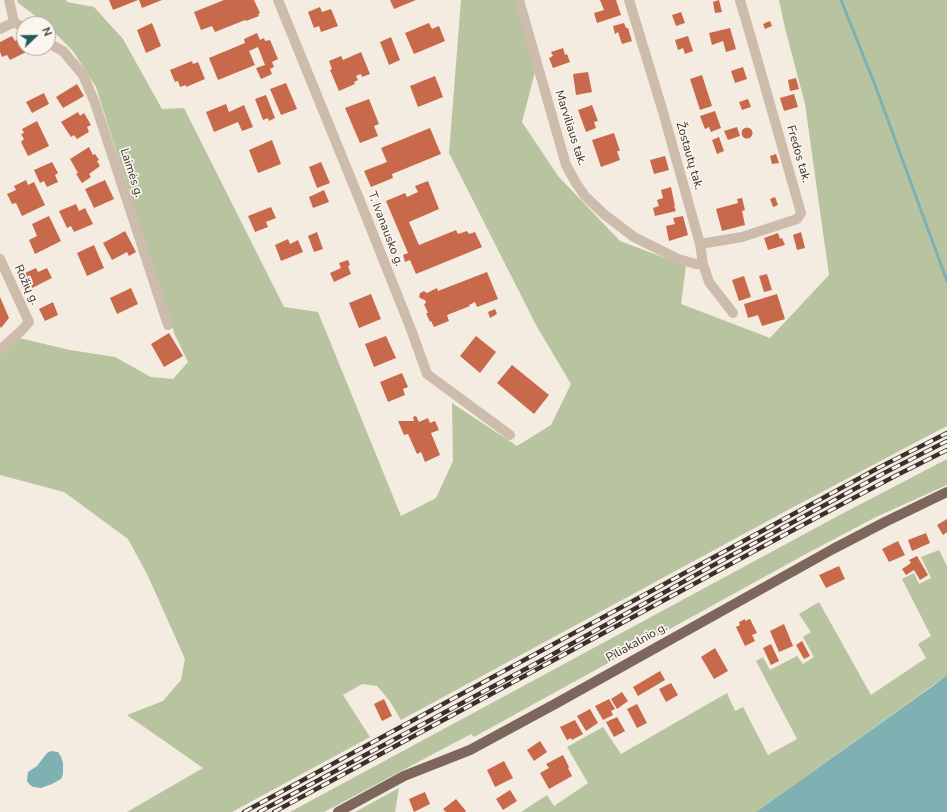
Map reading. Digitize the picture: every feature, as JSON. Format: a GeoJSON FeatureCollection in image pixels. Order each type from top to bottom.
{"type":"FeatureCollection","features":[{"type":"Feature","properties":{"kind":"main road","name":"Piliakalnio g."},"geometry":{"type":"LineString","coordinates":[[338,812],[404,776],[470,750],[833,549],[947,492]]}},
{"type":"Feature","properties":{"kind":"street"},"geometry":{"type":"LineString","coordinates":[[0,29],[14,22],[9,0]]}},
{"type":"Feature","properties":{"kind":"street","name":"T. Ivanausko g."},"geometry":{"type":"LineString","coordinates":[[278,0],[360,201],[427,374],[510,434]]}},
{"type":"Feature","properties":{"kind":"street","name":"Marviliaus tak."},"geometry":{"type":"LineString","coordinates":[[519,0],[566,165],[585,196],[605,215],[634,237],[678,259],[696,264],[703,264]]}},
{"type":"Feature","properties":{"kind":"street","name":"Žostautų tak."},"geometry":{"type":"LineString","coordinates":[[629,0],[663,112],[700,244],[703,264],[709,282],[733,313]]}},
{"type":"Feature","properties":{"kind":"street","name":"Fredos tak."},"geometry":{"type":"LineString","coordinates":[[700,244],[742,237],[797,219],[802,213],[740,0]]}},
{"type":"Feature","properties":{"kind":"street","name":"Laimės g."},"geometry":{"type":"LineString","coordinates":[[56,47],[62,51],[83,75],[95,103],[168,326]]}},
{"type":"Feature","properties":{"kind":"street","name":"Rožių g."},"geometry":{"type":"LineString","coordinates":[[0,259],[29,322],[0,350]]}},
{"type":"Feature","properties":{"kind":"green space"},"geometry":{"type":"Polygon","coordinates":[[[18,0],[66,0],[67,2],[94,7],[123,39],[162,109],[184,108],[284,307],[318,312],[401,516],[436,498],[453,461],[452,403],[517,446],[551,425],[571,384],[536,325],[449,153],[461,0],[514,0],[536,68],[522,122],[558,176],[620,241],[686,266],[681,304],[770,338],[829,275],[805,104],[779,0],[947,0],[947,426],[786,511],[401,720],[389,700],[377,686],[362,684],[343,695],[370,737],[232,812],[127,812],[203,768],[127,715],[163,701],[181,680],[185,659],[148,576],[128,539],[64,492],[0,475],[0,354],[19,338],[70,350],[115,357],[151,377],[173,379],[188,362],[175,335],[96,87],[73,51],[56,34],[56,16],[35,16],[17,2],[18,0]]]}},
{"type":"Feature","properties":{"kind":"green space"},"geometry":{"type":"Polygon","coordinates":[[[947,459],[947,485],[876,517],[804,555],[474,737],[471,734],[324,812],[290,812],[836,517],[947,459]]]}},
{"type":"Feature","properties":{"kind":"green space"},"geometry":{"type":"Polygon","coordinates":[[[939,550],[947,566],[947,675],[756,812],[521,812],[547,795],[554,806],[588,783],[567,747],[603,727],[621,754],[727,693],[735,711],[743,707],[768,755],[797,739],[756,661],[763,657],[770,670],[797,656],[803,664],[814,657],[803,637],[811,632],[799,614],[819,602],[871,695],[926,658],[918,644],[931,636],[902,579],[914,573],[919,584],[931,578],[921,557],[939,550]]]}},
{"type":"Feature","properties":{"kind":"green space"},"geometry":{"type":"Polygon","coordinates":[[[399,788],[395,812],[355,812],[399,788]]]}},
{"type":"Feature","properties":{"kind":"water"},"geometry":{"type":"Polygon","coordinates":[[[947,675],[947,812],[756,812],[934,685],[947,675]]]}},
{"type":"Feature","properties":{"kind":"water"},"geometry":{"type":"Polygon","coordinates":[[[51,751],[58,752],[61,757],[63,763],[63,774],[61,779],[41,788],[33,787],[27,781],[28,772],[37,766],[47,753],[51,751]]]}},
{"type":"Feature","properties":{"kind":"building"},"geometry":{"type":"Polygon","coordinates":[[[109,0],[138,0],[113,10],[109,0]]]}},
{"type":"Feature","properties":{"kind":"building"},"geometry":{"type":"Polygon","coordinates":[[[139,0],[162,0],[142,8],[139,0]]]}},
{"type":"Feature","properties":{"kind":"building"},"geometry":{"type":"Polygon","coordinates":[[[224,0],[254,0],[260,13],[258,14],[259,16],[215,32],[212,26],[201,30],[194,12],[224,0]]]}},
{"type":"Feature","properties":{"kind":"building"},"geometry":{"type":"Polygon","coordinates":[[[390,0],[416,0],[394,9],[390,0]]]}},
{"type":"Feature","properties":{"kind":"building"},"geometry":{"type":"Polygon","coordinates":[[[600,0],[616,0],[621,15],[597,23],[594,13],[604,10],[600,0]]]}},
{"type":"Feature","properties":{"kind":"building"},"geometry":{"type":"Polygon","coordinates":[[[719,0],[722,12],[715,13],[713,2],[719,0]]]}},
{"type":"Feature","properties":{"kind":"building"},"geometry":{"type":"Polygon","coordinates":[[[320,7],[322,12],[331,9],[338,26],[321,32],[319,26],[314,28],[308,12],[320,7]]]}},
{"type":"Feature","properties":{"kind":"building"},"geometry":{"type":"Polygon","coordinates":[[[681,12],[685,23],[676,26],[672,15],[681,12]]]}},
{"type":"Feature","properties":{"kind":"building"},"geometry":{"type":"Polygon","coordinates":[[[770,21],[772,26],[765,29],[763,24],[770,21]]]}},
{"type":"Feature","properties":{"kind":"building"},"geometry":{"type":"Polygon","coordinates":[[[152,23],[161,46],[146,53],[137,30],[152,23]]]}},
{"type":"Feature","properties":{"kind":"building"},"geometry":{"type":"Polygon","coordinates":[[[429,23],[432,29],[439,26],[445,41],[414,54],[405,33],[429,23]]]}},
{"type":"Feature","properties":{"kind":"building"},"geometry":{"type":"Polygon","coordinates":[[[624,23],[626,28],[628,28],[632,41],[622,44],[618,32],[615,34],[613,26],[624,23]]]}},
{"type":"Feature","properties":{"kind":"building"},"geometry":{"type":"Polygon","coordinates":[[[730,28],[736,49],[726,52],[723,41],[712,45],[709,33],[730,28]]]}},
{"type":"Feature","properties":{"kind":"building"},"geometry":{"type":"Polygon","coordinates":[[[257,33],[260,40],[264,38],[265,41],[270,40],[278,59],[272,62],[274,67],[270,69],[272,74],[261,79],[256,68],[265,65],[258,47],[249,51],[255,65],[218,80],[209,58],[245,43],[244,39],[257,33]]]}},
{"type":"Feature","properties":{"kind":"building"},"geometry":{"type":"Polygon","coordinates":[[[12,36],[16,41],[16,56],[18,56],[10,60],[7,55],[2,57],[0,52],[0,42],[12,36]]]}},
{"type":"Feature","properties":{"kind":"building"},"geometry":{"type":"Polygon","coordinates":[[[688,36],[693,51],[685,54],[683,48],[678,50],[675,40],[688,36]]]}},
{"type":"Feature","properties":{"kind":"building"},"geometry":{"type":"Polygon","coordinates":[[[391,37],[400,60],[389,65],[380,42],[391,37]]]}},
{"type":"Feature","properties":{"kind":"building"},"geometry":{"type":"Polygon","coordinates":[[[563,48],[565,55],[567,54],[570,62],[553,68],[549,58],[553,56],[551,52],[563,48]]]}},
{"type":"Feature","properties":{"kind":"building"},"geometry":{"type":"Polygon","coordinates":[[[361,52],[370,74],[362,77],[361,74],[356,76],[358,80],[354,82],[355,84],[339,91],[330,70],[332,69],[329,61],[341,56],[343,60],[361,52]]]}},
{"type":"Feature","properties":{"kind":"building"},"geometry":{"type":"Polygon","coordinates":[[[192,61],[193,64],[198,62],[205,79],[186,87],[186,85],[180,87],[178,81],[175,82],[170,70],[192,61]]]}},
{"type":"Feature","properties":{"kind":"building"},"geometry":{"type":"Polygon","coordinates":[[[743,67],[747,79],[735,83],[731,71],[743,67]]]}},
{"type":"Feature","properties":{"kind":"building"},"geometry":{"type":"Polygon","coordinates":[[[588,72],[592,92],[576,95],[573,74],[588,72]]]}},
{"type":"Feature","properties":{"kind":"building"},"geometry":{"type":"Polygon","coordinates":[[[702,75],[712,106],[700,110],[690,79],[702,75]]]}},
{"type":"Feature","properties":{"kind":"building"},"geometry":{"type":"Polygon","coordinates":[[[435,76],[443,97],[418,107],[410,86],[435,76]]]}},
{"type":"Feature","properties":{"kind":"building"},"geometry":{"type":"Polygon","coordinates":[[[796,78],[799,89],[790,91],[788,80],[796,78]]]}},
{"type":"Feature","properties":{"kind":"building"},"geometry":{"type":"Polygon","coordinates":[[[286,83],[297,109],[281,115],[270,89],[286,83]]]}},
{"type":"Feature","properties":{"kind":"building"},"geometry":{"type":"Polygon","coordinates":[[[77,84],[84,96],[63,108],[56,97],[77,84]]]}},
{"type":"Feature","properties":{"kind":"building"},"geometry":{"type":"Polygon","coordinates":[[[44,93],[49,104],[32,113],[26,102],[44,93]]]}},
{"type":"Feature","properties":{"kind":"building"},"geometry":{"type":"Polygon","coordinates":[[[794,94],[798,107],[784,111],[780,98],[794,94]]]}},
{"type":"Feature","properties":{"kind":"building"},"geometry":{"type":"Polygon","coordinates":[[[266,95],[275,118],[269,121],[268,118],[263,120],[255,99],[266,95]]]}},
{"type":"Feature","properties":{"kind":"building"},"geometry":{"type":"Polygon","coordinates":[[[369,99],[379,124],[374,126],[378,136],[360,143],[345,108],[369,99]]]}},
{"type":"Feature","properties":{"kind":"building"},"geometry":{"type":"Polygon","coordinates":[[[748,99],[751,107],[742,110],[739,102],[748,99]]]}},
{"type":"Feature","properties":{"kind":"building"},"geometry":{"type":"Polygon","coordinates":[[[226,104],[229,112],[244,105],[253,127],[242,131],[238,122],[214,132],[206,112],[226,104]]]}},
{"type":"Feature","properties":{"kind":"building"},"geometry":{"type":"Polygon","coordinates":[[[592,105],[598,121],[594,122],[596,128],[586,132],[578,110],[592,105]]]}},
{"type":"Feature","properties":{"kind":"building"},"geometry":{"type":"Polygon","coordinates":[[[715,111],[721,128],[711,132],[709,127],[705,129],[700,116],[715,111]]]}},
{"type":"Feature","properties":{"kind":"building"},"geometry":{"type":"Polygon","coordinates":[[[78,112],[80,116],[84,113],[91,125],[87,127],[89,132],[77,139],[74,135],[71,137],[61,122],[78,112]]]}},
{"type":"Feature","properties":{"kind":"building"},"geometry":{"type":"Polygon","coordinates":[[[37,121],[49,146],[28,156],[21,142],[24,139],[21,134],[24,133],[22,129],[37,121]]]}},
{"type":"Feature","properties":{"kind":"building"},"geometry":{"type":"Polygon","coordinates":[[[737,127],[740,136],[728,140],[724,131],[737,127]]]}},
{"type":"Feature","properties":{"kind":"building"},"geometry":{"type":"Polygon","coordinates":[[[747,127],[751,129],[753,133],[751,137],[747,139],[743,137],[741,133],[743,129],[747,127]]]}},
{"type":"Feature","properties":{"kind":"building"},"geometry":{"type":"Polygon","coordinates":[[[430,128],[441,154],[392,174],[393,178],[371,187],[364,171],[387,162],[381,148],[430,128]]]}},
{"type":"Feature","properties":{"kind":"building"},"geometry":{"type":"Polygon","coordinates":[[[614,133],[620,151],[617,151],[620,160],[601,167],[592,140],[614,133]]]}},
{"type":"Feature","properties":{"kind":"building"},"geometry":{"type":"Polygon","coordinates":[[[719,137],[724,151],[717,154],[712,140],[719,137]]]}},
{"type":"Feature","properties":{"kind":"building"},"geometry":{"type":"Polygon","coordinates":[[[272,140],[281,164],[258,173],[249,150],[272,140]]]}},
{"type":"Feature","properties":{"kind":"building"},"geometry":{"type":"Polygon","coordinates":[[[89,147],[93,155],[95,154],[99,160],[97,161],[100,166],[89,174],[91,177],[82,183],[76,174],[78,173],[70,159],[89,147]]]}},
{"type":"Feature","properties":{"kind":"building"},"geometry":{"type":"Polygon","coordinates":[[[776,154],[779,163],[772,164],[770,156],[776,154]]]}},
{"type":"Feature","properties":{"kind":"building"},"geometry":{"type":"Polygon","coordinates":[[[665,156],[669,170],[654,174],[650,160],[665,156]]]}},
{"type":"Feature","properties":{"kind":"building"},"geometry":{"type":"Polygon","coordinates":[[[52,162],[58,173],[55,175],[58,182],[47,187],[44,181],[40,183],[34,170],[52,162]]]}},
{"type":"Feature","properties":{"kind":"building"},"geometry":{"type":"Polygon","coordinates":[[[321,162],[330,183],[317,188],[309,167],[321,162]]]}},
{"type":"Feature","properties":{"kind":"building"},"geometry":{"type":"Polygon","coordinates":[[[26,180],[28,185],[34,182],[45,205],[22,216],[16,203],[12,204],[7,194],[16,190],[14,186],[26,180]]]}},
{"type":"Feature","properties":{"kind":"building"},"geometry":{"type":"Polygon","coordinates":[[[105,180],[114,199],[94,208],[85,189],[105,180]]]}},
{"type":"Feature","properties":{"kind":"building"},"geometry":{"type":"Polygon","coordinates":[[[428,181],[439,209],[409,222],[419,245],[456,230],[458,234],[467,231],[469,234],[475,232],[482,247],[416,274],[410,260],[405,262],[403,255],[408,253],[386,201],[405,193],[407,197],[418,192],[415,186],[428,181]]]}},
{"type":"Feature","properties":{"kind":"building"},"geometry":{"type":"Polygon","coordinates":[[[671,187],[676,211],[655,216],[653,208],[659,206],[657,200],[663,198],[661,190],[671,187]]]}},
{"type":"Feature","properties":{"kind":"building"},"geometry":{"type":"Polygon","coordinates":[[[324,190],[329,202],[313,208],[309,197],[324,190]]]}},
{"type":"Feature","properties":{"kind":"building"},"geometry":{"type":"Polygon","coordinates":[[[775,197],[778,205],[773,207],[770,199],[775,197]]]}},
{"type":"Feature","properties":{"kind":"building"},"geometry":{"type":"Polygon","coordinates":[[[742,198],[745,210],[742,211],[745,225],[722,231],[716,209],[738,203],[737,199],[742,198]]]}},
{"type":"Feature","properties":{"kind":"building"},"geometry":{"type":"Polygon","coordinates":[[[76,204],[79,211],[85,208],[93,224],[74,232],[71,226],[67,228],[59,211],[76,204]]]}},
{"type":"Feature","properties":{"kind":"building"},"geometry":{"type":"Polygon","coordinates":[[[271,207],[276,218],[266,222],[268,227],[255,232],[248,216],[271,207]]]}},
{"type":"Feature","properties":{"kind":"building"},"geometry":{"type":"Polygon","coordinates":[[[49,216],[61,241],[35,254],[29,240],[37,236],[32,224],[49,216]]]}},
{"type":"Feature","properties":{"kind":"building"},"geometry":{"type":"Polygon","coordinates":[[[683,216],[688,235],[669,241],[666,226],[675,224],[673,218],[683,216]]]}},
{"type":"Feature","properties":{"kind":"building"},"geometry":{"type":"Polygon","coordinates":[[[125,231],[136,252],[129,256],[127,252],[112,260],[103,243],[125,231]]]}},
{"type":"Feature","properties":{"kind":"building"},"geometry":{"type":"Polygon","coordinates":[[[317,232],[323,249],[314,252],[308,236],[317,232]]]}},
{"type":"Feature","properties":{"kind":"building"},"geometry":{"type":"Polygon","coordinates":[[[801,232],[805,248],[797,250],[793,235],[801,232]]]}},
{"type":"Feature","properties":{"kind":"building"},"geometry":{"type":"Polygon","coordinates":[[[778,233],[780,239],[782,238],[785,245],[768,250],[764,238],[778,233]]]}},
{"type":"Feature","properties":{"kind":"building"},"geometry":{"type":"Polygon","coordinates":[[[288,239],[290,244],[298,240],[303,252],[281,261],[275,245],[288,239]]]}},
{"type":"Feature","properties":{"kind":"building"},"geometry":{"type":"Polygon","coordinates":[[[94,245],[104,268],[87,276],[77,253],[94,245]]]}},
{"type":"Feature","properties":{"kind":"building"},"geometry":{"type":"Polygon","coordinates":[[[348,260],[350,265],[348,266],[351,274],[334,282],[330,273],[341,268],[339,263],[348,260]]]}},
{"type":"Feature","properties":{"kind":"building"},"geometry":{"type":"Polygon","coordinates":[[[36,268],[38,272],[47,268],[52,278],[30,289],[23,274],[36,268]]]}},
{"type":"Feature","properties":{"kind":"building"},"geometry":{"type":"Polygon","coordinates":[[[487,272],[498,299],[477,307],[475,302],[469,305],[470,306],[447,315],[449,321],[434,327],[426,313],[428,313],[424,304],[426,303],[425,300],[419,297],[420,293],[424,291],[427,293],[437,288],[438,291],[487,272]]]}},
{"type":"Feature","properties":{"kind":"building"},"geometry":{"type":"Polygon","coordinates":[[[767,274],[772,290],[764,292],[759,276],[767,274]]]}},
{"type":"Feature","properties":{"kind":"building"},"geometry":{"type":"Polygon","coordinates":[[[744,276],[751,297],[739,301],[732,280],[744,276]]]}},
{"type":"Feature","properties":{"kind":"building"},"geometry":{"type":"Polygon","coordinates":[[[131,288],[138,304],[117,314],[110,298],[131,288]]]}},
{"type":"Feature","properties":{"kind":"building"},"geometry":{"type":"Polygon","coordinates":[[[371,294],[381,319],[359,328],[349,303],[371,294]]]}},
{"type":"Feature","properties":{"kind":"building"},"geometry":{"type":"Polygon","coordinates":[[[777,294],[785,319],[762,326],[758,315],[748,318],[744,304],[777,294]]]}},
{"type":"Feature","properties":{"kind":"building"},"geometry":{"type":"Polygon","coordinates":[[[0,297],[9,318],[1,328],[0,326],[0,297]]]}},
{"type":"Feature","properties":{"kind":"building"},"geometry":{"type":"Polygon","coordinates":[[[53,302],[58,315],[45,321],[39,309],[53,302]]]}},
{"type":"Feature","properties":{"kind":"building"},"geometry":{"type":"Polygon","coordinates":[[[495,309],[497,314],[490,318],[488,312],[495,309]]]}},
{"type":"Feature","properties":{"kind":"building"},"geometry":{"type":"Polygon","coordinates":[[[169,333],[183,356],[164,367],[151,344],[169,333]]]}},
{"type":"Feature","properties":{"kind":"building"},"geometry":{"type":"Polygon","coordinates":[[[386,336],[396,358],[374,367],[365,344],[386,336]]]}},
{"type":"Feature","properties":{"kind":"building"},"geometry":{"type":"Polygon","coordinates":[[[476,336],[496,352],[480,373],[460,356],[476,336]]]}},
{"type":"Feature","properties":{"kind":"building"},"geometry":{"type":"Polygon","coordinates":[[[512,365],[549,395],[534,414],[497,383],[512,365]]]}},
{"type":"Feature","properties":{"kind":"building"},"geometry":{"type":"Polygon","coordinates":[[[402,373],[408,387],[403,389],[405,395],[388,402],[380,382],[402,373]]]}},
{"type":"Feature","properties":{"kind":"building"},"geometry":{"type":"Polygon","coordinates":[[[416,416],[419,422],[428,418],[430,423],[435,421],[439,430],[431,433],[440,455],[425,462],[421,452],[417,454],[408,434],[404,435],[398,421],[414,421],[413,417],[416,416]]]}},
{"type":"Feature","properties":{"kind":"building"},"geometry":{"type":"Polygon","coordinates":[[[947,519],[947,532],[943,535],[937,525],[947,519]]]}},
{"type":"Feature","properties":{"kind":"building"},"geometry":{"type":"Polygon","coordinates":[[[926,533],[930,543],[912,551],[908,540],[926,533]]]}},
{"type":"Feature","properties":{"kind":"building"},"geometry":{"type":"Polygon","coordinates":[[[898,541],[905,555],[889,562],[882,549],[898,541]]]}},
{"type":"Feature","properties":{"kind":"building"},"geometry":{"type":"Polygon","coordinates":[[[917,556],[928,575],[920,580],[914,570],[906,575],[902,569],[911,563],[909,560],[917,556]]]}},
{"type":"Feature","properties":{"kind":"building"},"geometry":{"type":"Polygon","coordinates":[[[839,566],[845,579],[826,588],[819,575],[839,566]]]}},
{"type":"Feature","properties":{"kind":"building"},"geometry":{"type":"Polygon","coordinates":[[[745,619],[745,621],[750,619],[757,633],[752,635],[755,641],[745,646],[736,627],[740,625],[739,622],[745,619]]]}},
{"type":"Feature","properties":{"kind":"building"},"geometry":{"type":"Polygon","coordinates":[[[784,624],[793,646],[779,652],[770,631],[784,624]]]}},
{"type":"Feature","properties":{"kind":"building"},"geometry":{"type":"Polygon","coordinates":[[[802,641],[810,656],[804,659],[796,645],[802,641]]]}},
{"type":"Feature","properties":{"kind":"building"},"geometry":{"type":"Polygon","coordinates":[[[771,644],[779,661],[771,665],[763,648],[771,644]]]}},
{"type":"Feature","properties":{"kind":"building"},"geometry":{"type":"Polygon","coordinates":[[[715,648],[728,671],[714,679],[701,657],[715,648]]]}},
{"type":"Feature","properties":{"kind":"building"},"geometry":{"type":"Polygon","coordinates":[[[660,671],[665,680],[638,696],[633,687],[660,671]]]}},
{"type":"Feature","properties":{"kind":"building"},"geometry":{"type":"Polygon","coordinates":[[[671,683],[678,695],[666,702],[659,689],[671,683]]]}},
{"type":"Feature","properties":{"kind":"building"},"geometry":{"type":"Polygon","coordinates":[[[622,692],[628,701],[617,709],[611,699],[622,692]]]}},
{"type":"Feature","properties":{"kind":"building"},"geometry":{"type":"Polygon","coordinates":[[[384,699],[392,716],[382,721],[374,704],[384,699]]]}},
{"type":"Feature","properties":{"kind":"building"},"geometry":{"type":"Polygon","coordinates":[[[609,699],[615,709],[611,711],[613,715],[603,720],[595,706],[609,699]]]}},
{"type":"Feature","properties":{"kind":"building"},"geometry":{"type":"Polygon","coordinates":[[[637,704],[647,723],[637,728],[627,709],[637,704]]]}},
{"type":"Feature","properties":{"kind":"building"},"geometry":{"type":"Polygon","coordinates":[[[590,709],[598,723],[586,731],[577,716],[590,709]]]}},
{"type":"Feature","properties":{"kind":"building"},"geometry":{"type":"Polygon","coordinates":[[[617,717],[625,731],[614,737],[606,722],[617,717]]]}},
{"type":"Feature","properties":{"kind":"building"},"geometry":{"type":"Polygon","coordinates":[[[575,720],[583,734],[572,740],[571,738],[567,740],[560,727],[575,720]]]}},
{"type":"Feature","properties":{"kind":"building"},"geometry":{"type":"Polygon","coordinates":[[[540,741],[547,752],[534,761],[527,750],[540,741]]]}},
{"type":"Feature","properties":{"kind":"building"},"geometry":{"type":"Polygon","coordinates":[[[563,755],[572,776],[549,789],[540,773],[549,768],[546,764],[563,755]]]}},
{"type":"Feature","properties":{"kind":"building"},"geometry":{"type":"Polygon","coordinates":[[[504,761],[513,778],[495,787],[487,770],[504,761]]]}},
{"type":"Feature","properties":{"kind":"building"},"geometry":{"type":"Polygon","coordinates":[[[510,790],[517,801],[503,810],[496,799],[510,790]]]}},
{"type":"Feature","properties":{"kind":"building"},"geometry":{"type":"Polygon","coordinates":[[[425,792],[430,804],[414,812],[409,799],[425,792]]]}},
{"type":"Feature","properties":{"kind":"building"},"geometry":{"type":"Polygon","coordinates":[[[456,799],[466,811],[465,812],[446,812],[443,809],[456,799]]]}},
{"type":"Feature","properties":{"kind":"waterway"},"geometry":{"type":"LineString","coordinates":[[841,0],[875,85],[947,281]]}},
{"type":"Feature","properties":{"kind":"railway"},"geometry":{"type":"LineString","coordinates":[[244,812],[880,467],[947,433]]}},
{"type":"Feature","properties":{"kind":"railway"},"geometry":{"type":"LineString","coordinates":[[259,812],[546,658],[886,472],[947,441]]}},
{"type":"Feature","properties":{"kind":"railway"},"geometry":{"type":"LineString","coordinates":[[274,812],[797,528],[947,450]]}}]}
